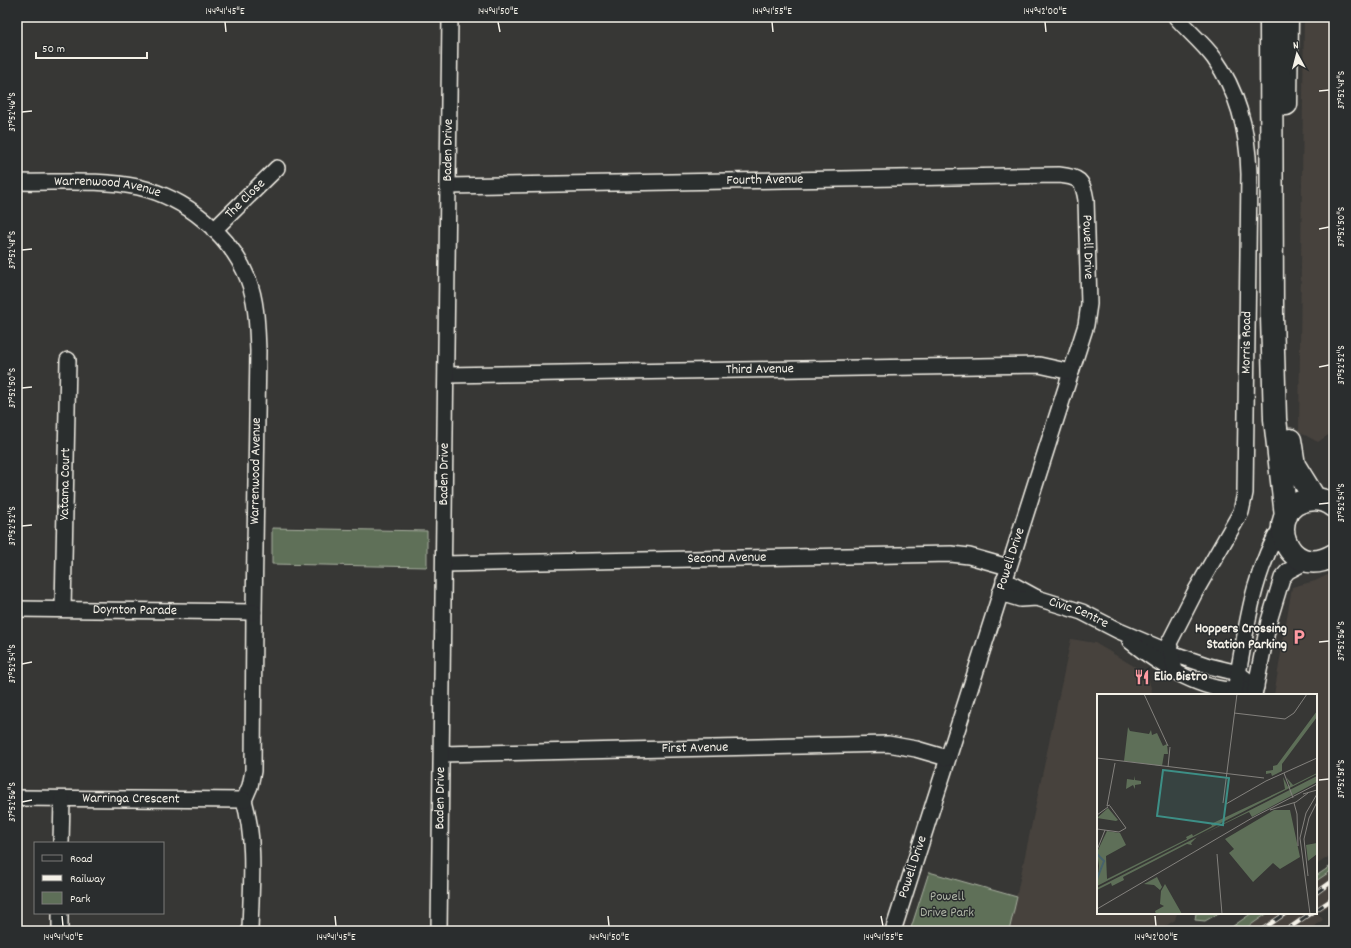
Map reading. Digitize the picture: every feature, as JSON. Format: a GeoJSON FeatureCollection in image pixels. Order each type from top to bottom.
{"type":"FeatureCollection","features":[{"type":"Feature","properties":{"kind":"street","name":"Baden Drive"},"geometry":{"type":"LineString","coordinates":[[439,931],[447,375],[450,17]]}},
{"type":"Feature","properties":{"kind":"street","name":"Morris Road"},"geometry":{"type":"LineString","coordinates":[[1175,671],[1169,643],[1240,512],[1245,492],[1249,174],[1249,150],[1245,126],[1237,100],[1214,58],[1176,17]]}},
{"type":"Feature","properties":{"kind":"street"},"geometry":{"type":"LineString","coordinates":[[1259,17],[1271,67]]}},
{"type":"Feature","properties":{"kind":"street","name":"Morris Road"},"geometry":{"type":"LineString","coordinates":[[1271,17],[1272,317],[1275,411],[1284,520],[1283,536],[1287,548],[1296,556],[1307,561]]}},
{"type":"Feature","properties":{"kind":"street"},"geometry":{"type":"LineString","coordinates":[[1287,17],[1286,321],[1288,431],[1294,465],[1326,499]]}},
{"type":"Feature","properties":{"kind":"street","name":"The Close"},"geometry":{"type":"LineString","coordinates":[[214,230],[277,168]]}},
{"type":"Feature","properties":{"kind":"street","name":"Fourth Avenue"},"geometry":{"type":"LineString","coordinates":[[449,186],[1059,175],[1072,176],[1080,181]]}},
{"type":"Feature","properties":{"kind":"street","name":"Powell Drive"},"geometry":{"type":"LineString","coordinates":[[892,931],[1086,325],[1089,304],[1086,200],[1084,189],[1080,181]]}},
{"type":"Feature","properties":{"kind":"street","name":"Warrenwood Avenue"},"geometry":{"type":"LineString","coordinates":[[17,182],[96,183],[138,187],[167,196],[194,211],[214,230],[234,253],[248,280],[256,310],[258,351],[253,771],[250,786],[244,800]]}},
{"type":"Feature","properties":{"kind":"street","name":"Yatama Court"},"geometry":{"type":"LineString","coordinates":[[63,609],[68,360]]}},
{"type":"Feature","properties":{"kind":"street","name":"Third Avenue"},"geometry":{"type":"LineString","coordinates":[[447,375],[1039,365],[1071,372]]}},
{"type":"Feature","properties":{"kind":"street"},"geometry":{"type":"LineString","coordinates":[[1235,693],[1259,572],[1267,550],[1293,506],[1303,500],[1326,499]]}},
{"type":"Feature","properties":{"kind":"street","name":"Second Avenue"},"geometry":{"type":"LineString","coordinates":[[444,564],[952,554],[969,556],[1004,580]]}},
{"type":"Feature","properties":{"kind":"street"},"geometry":{"type":"LineString","coordinates":[[1255,691],[1269,621],[1282,578],[1288,571],[1307,561],[1326,560],[1334,555]]}},
{"type":"Feature","properties":{"kind":"street","name":"Civic Centre"},"geometry":{"type":"LineString","coordinates":[[1004,580],[1020,599],[1037,598],[1082,612],[1119,631],[1194,661],[1238,673]]}},
{"type":"Feature","properties":{"kind":"street","name":"Doynton Parade"},"geometry":{"type":"LineString","coordinates":[[17,609],[254,612]]}},
{"type":"Feature","properties":{"kind":"street","name":"Civic Centre"},"geometry":{"type":"LineString","coordinates":[[1119,631],[1146,654],[1175,671],[1201,683],[1235,693],[1255,691]]}},
{"type":"Feature","properties":{"kind":"street"},"geometry":{"type":"LineString","coordinates":[[1175,671],[1194,661],[1201,683]]}},
{"type":"Feature","properties":{"kind":"street"},"geometry":{"type":"LineString","coordinates":[[1238,673],[1255,691]]}},
{"type":"Feature","properties":{"kind":"street","name":"First Avenue"},"geometry":{"type":"LineString","coordinates":[[442,754],[888,744],[916,748],[947,758]]}},
{"type":"Feature","properties":{"kind":"street","name":"Warringa Crescent"},"geometry":{"type":"LineString","coordinates":[[17,798],[244,800]]}},
{"type":"Feature","properties":{"kind":"street"},"geometry":{"type":"LineString","coordinates":[[61,842],[62,799]]}},
{"type":"Feature","properties":{"kind":"street"},"geometry":{"type":"LineString","coordinates":[[244,800],[250,819],[252,837],[250,931]]}},
{"type":"Feature","properties":{"kind":"street"},"geometry":{"type":"LineString","coordinates":[[60,914],[60,931]]}},
{"type":"Feature","properties":{"kind":"shaded area"},"geometry":{"type":"Polygon","coordinates":[[[1304,17],[1334,17],[1334,431],[1318,442],[1299,432],[1304,17]]]}},
{"type":"Feature","properties":{"kind":"shaded area"},"geometry":{"type":"Polygon","coordinates":[[[1334,572],[1334,853],[1317,864],[1317,694],[1274,694],[1292,587],[1315,581],[1334,572]]]}},
{"type":"Feature","properties":{"kind":"shaded area"},"geometry":{"type":"Polygon","coordinates":[[[1071,639],[1095,643],[1147,674],[1153,694],[1097,694],[1097,914],[1177,914],[1175,920],[1158,931],[1009,931],[1071,639]]]}},
{"type":"Feature","properties":{"kind":"shaded area"},"geometry":{"type":"Polygon","coordinates":[[[1334,869],[1334,902],[1318,913],[1323,920],[1307,931],[1241,931],[1266,914],[1317,914],[1317,880],[1334,869]]]}},
{"type":"Feature","properties":{"kind":"green space"},"geometry":{"type":"Polygon","coordinates":[[[272,528],[427,531],[427,567],[272,564],[272,528]]]}},
{"type":"Feature","properties":{"kind":"green space"},"geometry":{"type":"Polygon","coordinates":[[[1334,864],[1334,869],[1317,880],[1317,875],[1334,864]]]}},
{"type":"Feature","properties":{"kind":"green space","name":"Powell Drive Park"},"geometry":{"type":"Polygon","coordinates":[[[929,872],[1017,897],[1009,931],[910,931],[929,872]]]}},
{"type":"Feature","properties":{"kind":"green space"},"geometry":{"type":"Polygon","coordinates":[[[1196,914],[1217,914],[1205,921],[1195,920],[1196,914]]]}},
{"type":"Feature","properties":{"kind":"green space"},"geometry":{"type":"Polygon","coordinates":[[[1251,914],[1267,914],[1242,931],[1226,931],[1251,914]]]}},
{"type":"Feature","properties":{"kind":"railway"},"geometry":{"type":"LineString","coordinates":[[1317,892],[1334,880]]}},
{"type":"Feature","properties":{"kind":"railway"},"geometry":{"type":"LineString","coordinates":[[1317,909],[1334,898]]}},
{"type":"Feature","properties":{"kind":"railway"},"geometry":{"type":"LineString","coordinates":[[1260,931],[1285,914]]}},
{"type":"Feature","properties":{"kind":"railway"},"geometry":{"type":"LineString","coordinates":[[1285,931],[1310,914]]}},
{"type":"Feature","properties":{"kind":"place","name":"Hoppers Crossing Station Parking"},"geometry":{"type":"Point","coordinates":[1299,637]}},
{"type":"Feature","properties":{"kind":"place","name":"Elio Bistro"},"geometry":{"type":"Point","coordinates":[1142,677]}}]}
